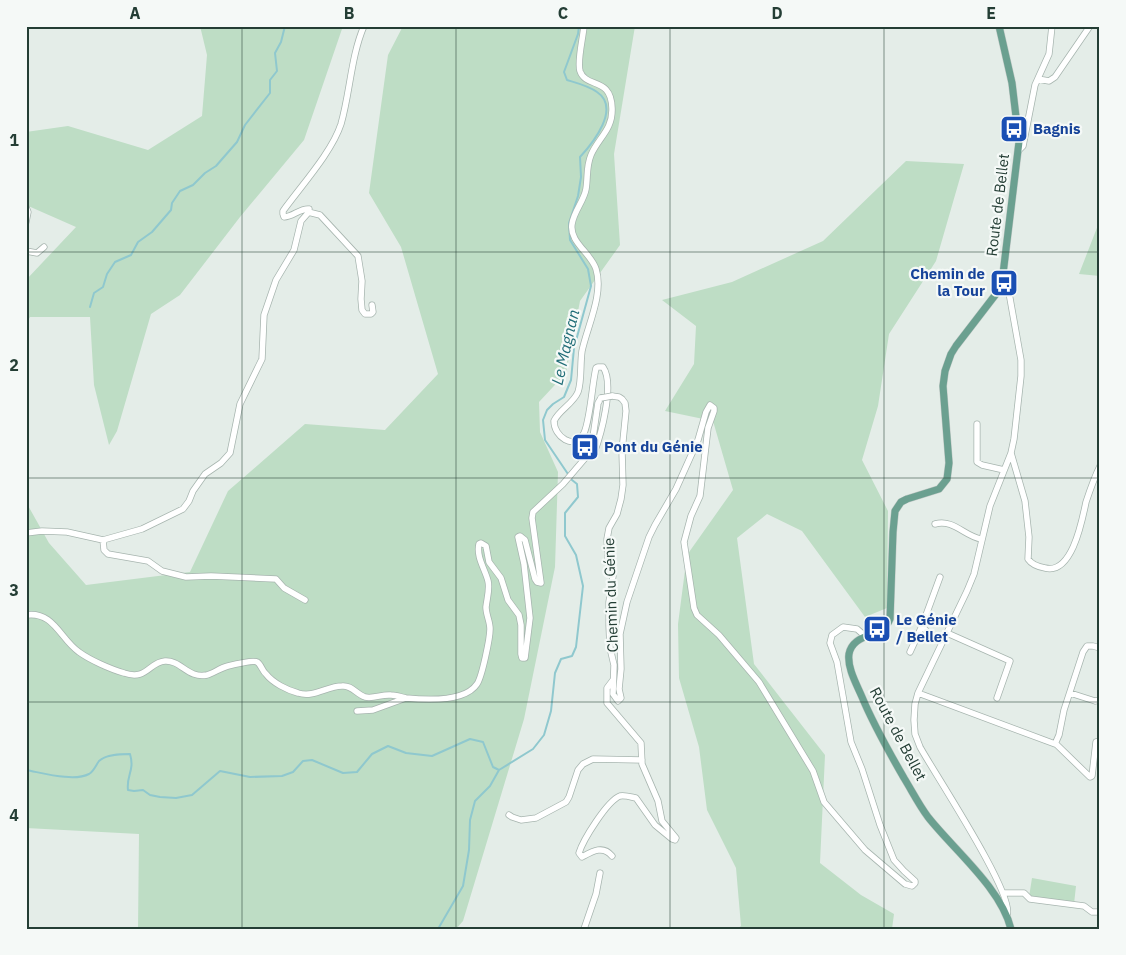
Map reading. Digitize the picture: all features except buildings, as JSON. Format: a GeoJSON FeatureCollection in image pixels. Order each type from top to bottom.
{"type":"FeatureCollection","features":[{"type":"Feature","properties":{"kind":"main road","name":"Route de Bellet"},"geometry":{"type":"LineString","coordinates":[[999,26],[1012,83],[1019,150],[1003,274],[996,294],[956,346],[945,371],[943,386],[949,463],[947,480],[938,489],[907,499],[898,506],[894,516],[892,532],[890,619],[884,629],[865,636],[853,646],[849,659],[854,678],[877,731],[928,816],[991,889],[1007,915],[1011,929]]}},
{"type":"Feature","properties":{"kind":"street"},"geometry":{"type":"LineString","coordinates":[[308,212],[309,209],[306,208],[288,217],[284,217],[282,214],[332,144],[340,124],[360,33],[364,26]]}},
{"type":"Feature","properties":{"kind":"street"},"geometry":{"type":"LineString","coordinates":[[584,26],[580,63],[581,74],[589,81],[604,87],[609,92],[612,115],[610,125],[589,160],[586,189],[572,221],[573,235],[589,256],[597,271],[597,292],[583,349],[577,393],[554,421],[556,433],[564,439],[572,441],[578,440],[583,436],[596,368],[603,367],[608,386],[604,418],[594,452],[587,456]]}},
{"type":"Feature","properties":{"kind":"street"},"geometry":{"type":"LineString","coordinates":[[1019,150],[1023,146],[1038,78],[1049,54],[1052,26]]}},
{"type":"Feature","properties":{"kind":"street"},"geometry":{"type":"LineString","coordinates":[[1038,78],[1049,81],[1055,77],[1090,26]]}},
{"type":"Feature","properties":{"kind":"street"},"geometry":{"type":"LineString","coordinates":[[26,207],[28,212],[26,222]]}},
{"type":"Feature","properties":{"kind":"street"},"geometry":{"type":"LineString","coordinates":[[308,212],[320,215],[344,243],[356,253],[360,264],[363,288],[362,310],[365,314],[371,314],[372,305]]}},
{"type":"Feature","properties":{"kind":"street"},"geometry":{"type":"LineString","coordinates":[[26,533],[42,531],[67,532],[103,540],[154,525],[182,509],[205,474],[221,463],[230,453],[240,404],[262,359],[264,315],[276,280],[294,250],[301,221],[308,212]]}},
{"type":"Feature","properties":{"kind":"street"},"geometry":{"type":"LineString","coordinates":[[26,251],[37,253],[44,248]]}},
{"type":"Feature","properties":{"kind":"street"},"geometry":{"type":"LineString","coordinates":[[1003,274],[1006,276],[1021,360],[1019,403],[1011,453],[990,506],[974,574],[959,611],[918,693],[914,720],[915,734],[920,747],[986,856],[1009,910],[1007,915]]}},
{"type":"Feature","properties":{"kind":"street","name":"Chemin du Génie"},"geometry":{"type":"LineString","coordinates":[[26,615],[36,615],[54,623],[70,644],[80,653],[129,674],[141,674],[164,661],[171,662],[199,676],[228,666],[253,661],[260,664],[264,672],[275,682],[296,693],[314,694],[344,686],[350,687],[363,696],[375,698],[393,695],[406,698],[459,697],[471,691],[478,683],[490,628],[486,613],[489,584],[478,547],[481,543],[486,546],[489,562],[501,578],[508,600],[519,615],[521,625],[521,657],[527,657],[530,618],[524,564],[517,540],[520,536],[525,540],[535,579],[541,583],[537,542],[532,518],[533,512],[563,484],[587,456],[586,453],[592,444],[598,403],[601,398],[619,397],[625,403],[626,411],[622,451],[623,485],[617,514],[609,528],[607,540],[608,559],[612,576],[609,610],[610,648],[614,665],[613,694],[618,701],[621,698],[619,689],[621,669],[620,634],[627,602],[655,525],[676,489],[698,440],[710,405],[713,406],[714,411],[708,428],[700,496],[691,516],[684,542],[694,608],[697,614],[719,634],[759,682],[813,771],[824,802],[865,850],[905,884],[912,886],[915,880],[894,860],[851,742],[837,662],[831,647],[832,635],[843,627],[857,629],[865,636]]}},
{"type":"Feature","properties":{"kind":"street"},"geometry":{"type":"LineString","coordinates":[[977,424],[978,462],[1004,470]]}},
{"type":"Feature","properties":{"kind":"street"},"geometry":{"type":"LineString","coordinates":[[1011,453],[1025,501],[1029,537],[1028,559],[1035,565],[1051,570],[1058,567],[1075,545],[1092,483],[1100,466]]}},
{"type":"Feature","properties":{"kind":"street"},"geometry":{"type":"LineString","coordinates":[[935,524],[942,522],[956,526],[968,535],[981,539]]}},
{"type":"Feature","properties":{"kind":"street"},"geometry":{"type":"LineString","coordinates":[[103,540],[104,550],[108,554],[148,561],[162,571],[186,577],[211,576],[276,579],[284,588],[305,600]]}},
{"type":"Feature","properties":{"kind":"street"},"geometry":{"type":"LineString","coordinates":[[910,652],[940,577]]}},
{"type":"Feature","properties":{"kind":"street"},"geometry":{"type":"LineString","coordinates":[[922,626],[929,634],[944,640]]}},
{"type":"Feature","properties":{"kind":"street"},"geometry":{"type":"LineString","coordinates":[[948,633],[1010,661],[997,698]]}},
{"type":"Feature","properties":{"kind":"street"},"geometry":{"type":"LineString","coordinates":[[1056,744],[1084,652],[1087,646],[1100,648]]}},
{"type":"Feature","properties":{"kind":"street"},"geometry":{"type":"LineString","coordinates":[[612,856],[608,851],[601,849],[582,856],[579,853],[596,823],[619,797],[636,798],[655,825],[672,839],[675,840],[676,838],[662,821],[658,801],[644,769],[641,743],[607,703],[606,688],[613,680]]}},
{"type":"Feature","properties":{"kind":"street"},"geometry":{"type":"LineString","coordinates":[[918,693],[1056,744],[1090,777],[1092,776],[1096,742],[1100,741]]}},
{"type":"Feature","properties":{"kind":"street"},"geometry":{"type":"LineString","coordinates":[[1070,693],[1095,701],[1100,700]]}},
{"type":"Feature","properties":{"kind":"street"},"geometry":{"type":"LineString","coordinates":[[357,711],[372,710],[406,698]]}},
{"type":"Feature","properties":{"kind":"street"},"geometry":{"type":"LineString","coordinates":[[509,815],[512,818],[522,820],[536,818],[566,802],[578,770],[583,764],[593,758],[642,760]]}},
{"type":"Feature","properties":{"kind":"street"},"geometry":{"type":"LineString","coordinates":[[584,929],[596,894],[600,873]]}},
{"type":"Feature","properties":{"kind":"street"},"geometry":{"type":"LineString","coordinates":[[1003,894],[1024,893],[1030,899],[1084,906],[1092,912],[1100,912]]}},
{"type":"Feature","properties":{"kind":"green space"},"geometry":{"type":"Polygon","coordinates":[[[200,26],[343,26],[304,140],[240,217],[180,295],[151,314],[117,431],[109,445],[94,385],[90,317],[30,317],[26,324],[26,280],[76,227],[26,205],[26,132],[68,126],[148,150],[202,116],[207,55],[200,26]]]}},
{"type":"Feature","properties":{"kind":"green space"},"geometry":{"type":"Polygon","coordinates":[[[403,26],[635,26],[614,154],[620,245],[580,301],[566,373],[539,402],[540,432],[558,472],[555,567],[524,719],[463,921],[456,929],[138,929],[139,834],[26,828],[26,502],[49,543],[86,585],[190,572],[228,491],[305,424],[385,430],[438,374],[401,247],[369,193],[388,55],[403,26]]]}},
{"type":"Feature","properties":{"kind":"green space"},"geometry":{"type":"Polygon","coordinates":[[[906,161],[964,164],[936,261],[889,334],[878,406],[862,460],[888,511],[887,608],[865,617],[802,531],[767,514],[737,538],[754,664],[825,755],[820,863],[861,895],[894,914],[892,929],[737,929],[741,926],[736,868],[707,810],[699,747],[679,678],[678,624],[687,555],[733,490],[713,421],[665,411],[694,364],[696,326],[662,300],[732,282],[823,241],[906,161]]]}},
{"type":"Feature","properties":{"kind":"green space"},"geometry":{"type":"Polygon","coordinates":[[[1100,220],[1100,276],[1079,274],[1100,220]]]}},
{"type":"Feature","properties":{"kind":"green space"},"geometry":{"type":"Polygon","coordinates":[[[1032,878],[1076,886],[1074,904],[1029,897],[1032,878]]]}},
{"type":"Feature","properties":{"kind":"waterway"},"geometry":{"type":"LineString","coordinates":[[90,307],[94,293],[103,287],[107,274],[115,262],[131,255],[138,242],[152,232],[171,210],[172,203],[180,191],[193,185],[205,173],[216,166],[237,142],[245,125],[270,93],[270,80],[277,71],[275,53],[281,42],[285,26]]}},
{"type":"Feature","properties":{"kind":"waterway","name":"Le Magnan"},"geometry":{"type":"LineString","coordinates":[[26,770],[67,777],[83,776],[91,773],[99,761],[106,757],[130,754],[132,765],[128,780],[128,790],[143,790],[150,795],[176,798],[192,795],[220,771],[250,777],[282,776],[293,772],[303,761],[312,760],[343,773],[357,772],[372,754],[388,746],[406,753],[432,756],[470,739],[483,742],[493,767],[499,770],[533,749],[544,735],[551,711],[555,673],[561,659],[572,656],[576,647],[583,586],[576,555],[565,536],[565,513],[578,497],[577,484],[572,480],[545,440],[543,420],[547,410],[564,397],[571,380],[574,348],[591,286],[588,269],[570,240],[569,223],[578,196],[581,177],[580,157],[592,143],[602,125],[606,116],[606,107],[604,99],[597,92],[587,86],[567,80],[564,72],[578,34],[579,26]]}},
{"type":"Feature","properties":{"kind":"waterway"},"geometry":{"type":"LineString","coordinates":[[438,929],[463,886],[469,850],[470,820],[475,801],[490,786],[499,770]]}},
{"type":"Feature","properties":{"kind":"place","name":"Bagnis"},"geometry":{"type":"Point","coordinates":[1014,129]}},
{"type":"Feature","properties":{"kind":"place","name":"Chemin de la Tour"},"geometry":{"type":"Point","coordinates":[1004,283]}},
{"type":"Feature","properties":{"kind":"place","name":"Pont du Génie"},"geometry":{"type":"Point","coordinates":[585,447]}},
{"type":"Feature","properties":{"kind":"place","name":"Le Génie / Bellet"},"geometry":{"type":"Point","coordinates":[877,629]}}]}
